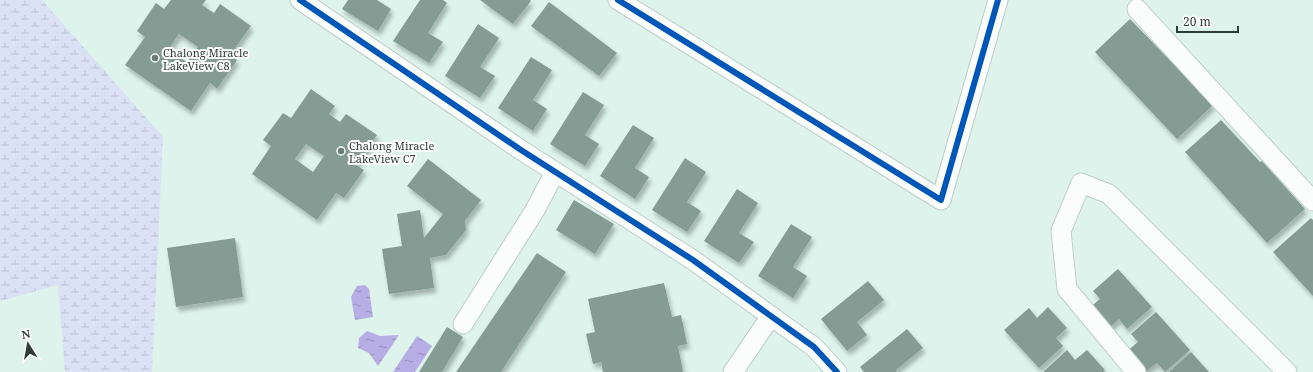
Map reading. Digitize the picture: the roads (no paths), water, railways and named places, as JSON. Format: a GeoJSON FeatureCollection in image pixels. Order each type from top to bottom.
{"type":"FeatureCollection","features":[{"type":"Feature","properties":{"kind":"street"},"geometry":{"type":"LineString","coordinates":[[300,0],[555,172],[693,260],[814,346],[837,372]]}},
{"type":"Feature","properties":{"kind":"street"},"geometry":{"type":"LineString","coordinates":[[618,0],[941,200],[998,0]]}},
{"type":"Feature","properties":{"kind":"street"},"geometry":{"type":"LineString","coordinates":[[1137,9],[1313,201]]}},
{"type":"Feature","properties":{"kind":"street"},"geometry":{"type":"LineString","coordinates":[[463,324],[535,210],[555,172]]}},
{"type":"Feature","properties":{"kind":"street"},"geometry":{"type":"LineString","coordinates":[[1136,372],[1067,289],[1060,231],[1081,183],[1109,194],[1287,372]]}},
{"type":"Feature","properties":{"kind":"street"},"geometry":{"type":"LineString","coordinates":[[734,372],[771,316]]}},
{"type":"Feature","properties":{"kind":"water"},"geometry":{"type":"Polygon","coordinates":[[[365,285],[369,289],[373,317],[355,320],[351,297],[357,286],[365,285]]]}},
{"type":"Feature","properties":{"kind":"water"},"geometry":{"type":"Polygon","coordinates":[[[367,331],[380,336],[399,335],[378,366],[369,353],[358,348],[359,338],[367,331]]]}},
{"type":"Feature","properties":{"kind":"water"},"geometry":{"type":"Polygon","coordinates":[[[417,336],[432,346],[415,372],[393,372],[417,336]]]}},
{"type":"Feature","properties":{"kind":"place","name":"Chalong Miracle LakeView C8"},"geometry":{"type":"Point","coordinates":[155,58]}},
{"type":"Feature","properties":{"kind":"place","name":"Chalong Miracle LakeView C7"},"geometry":{"type":"Point","coordinates":[341,151]}}]}
